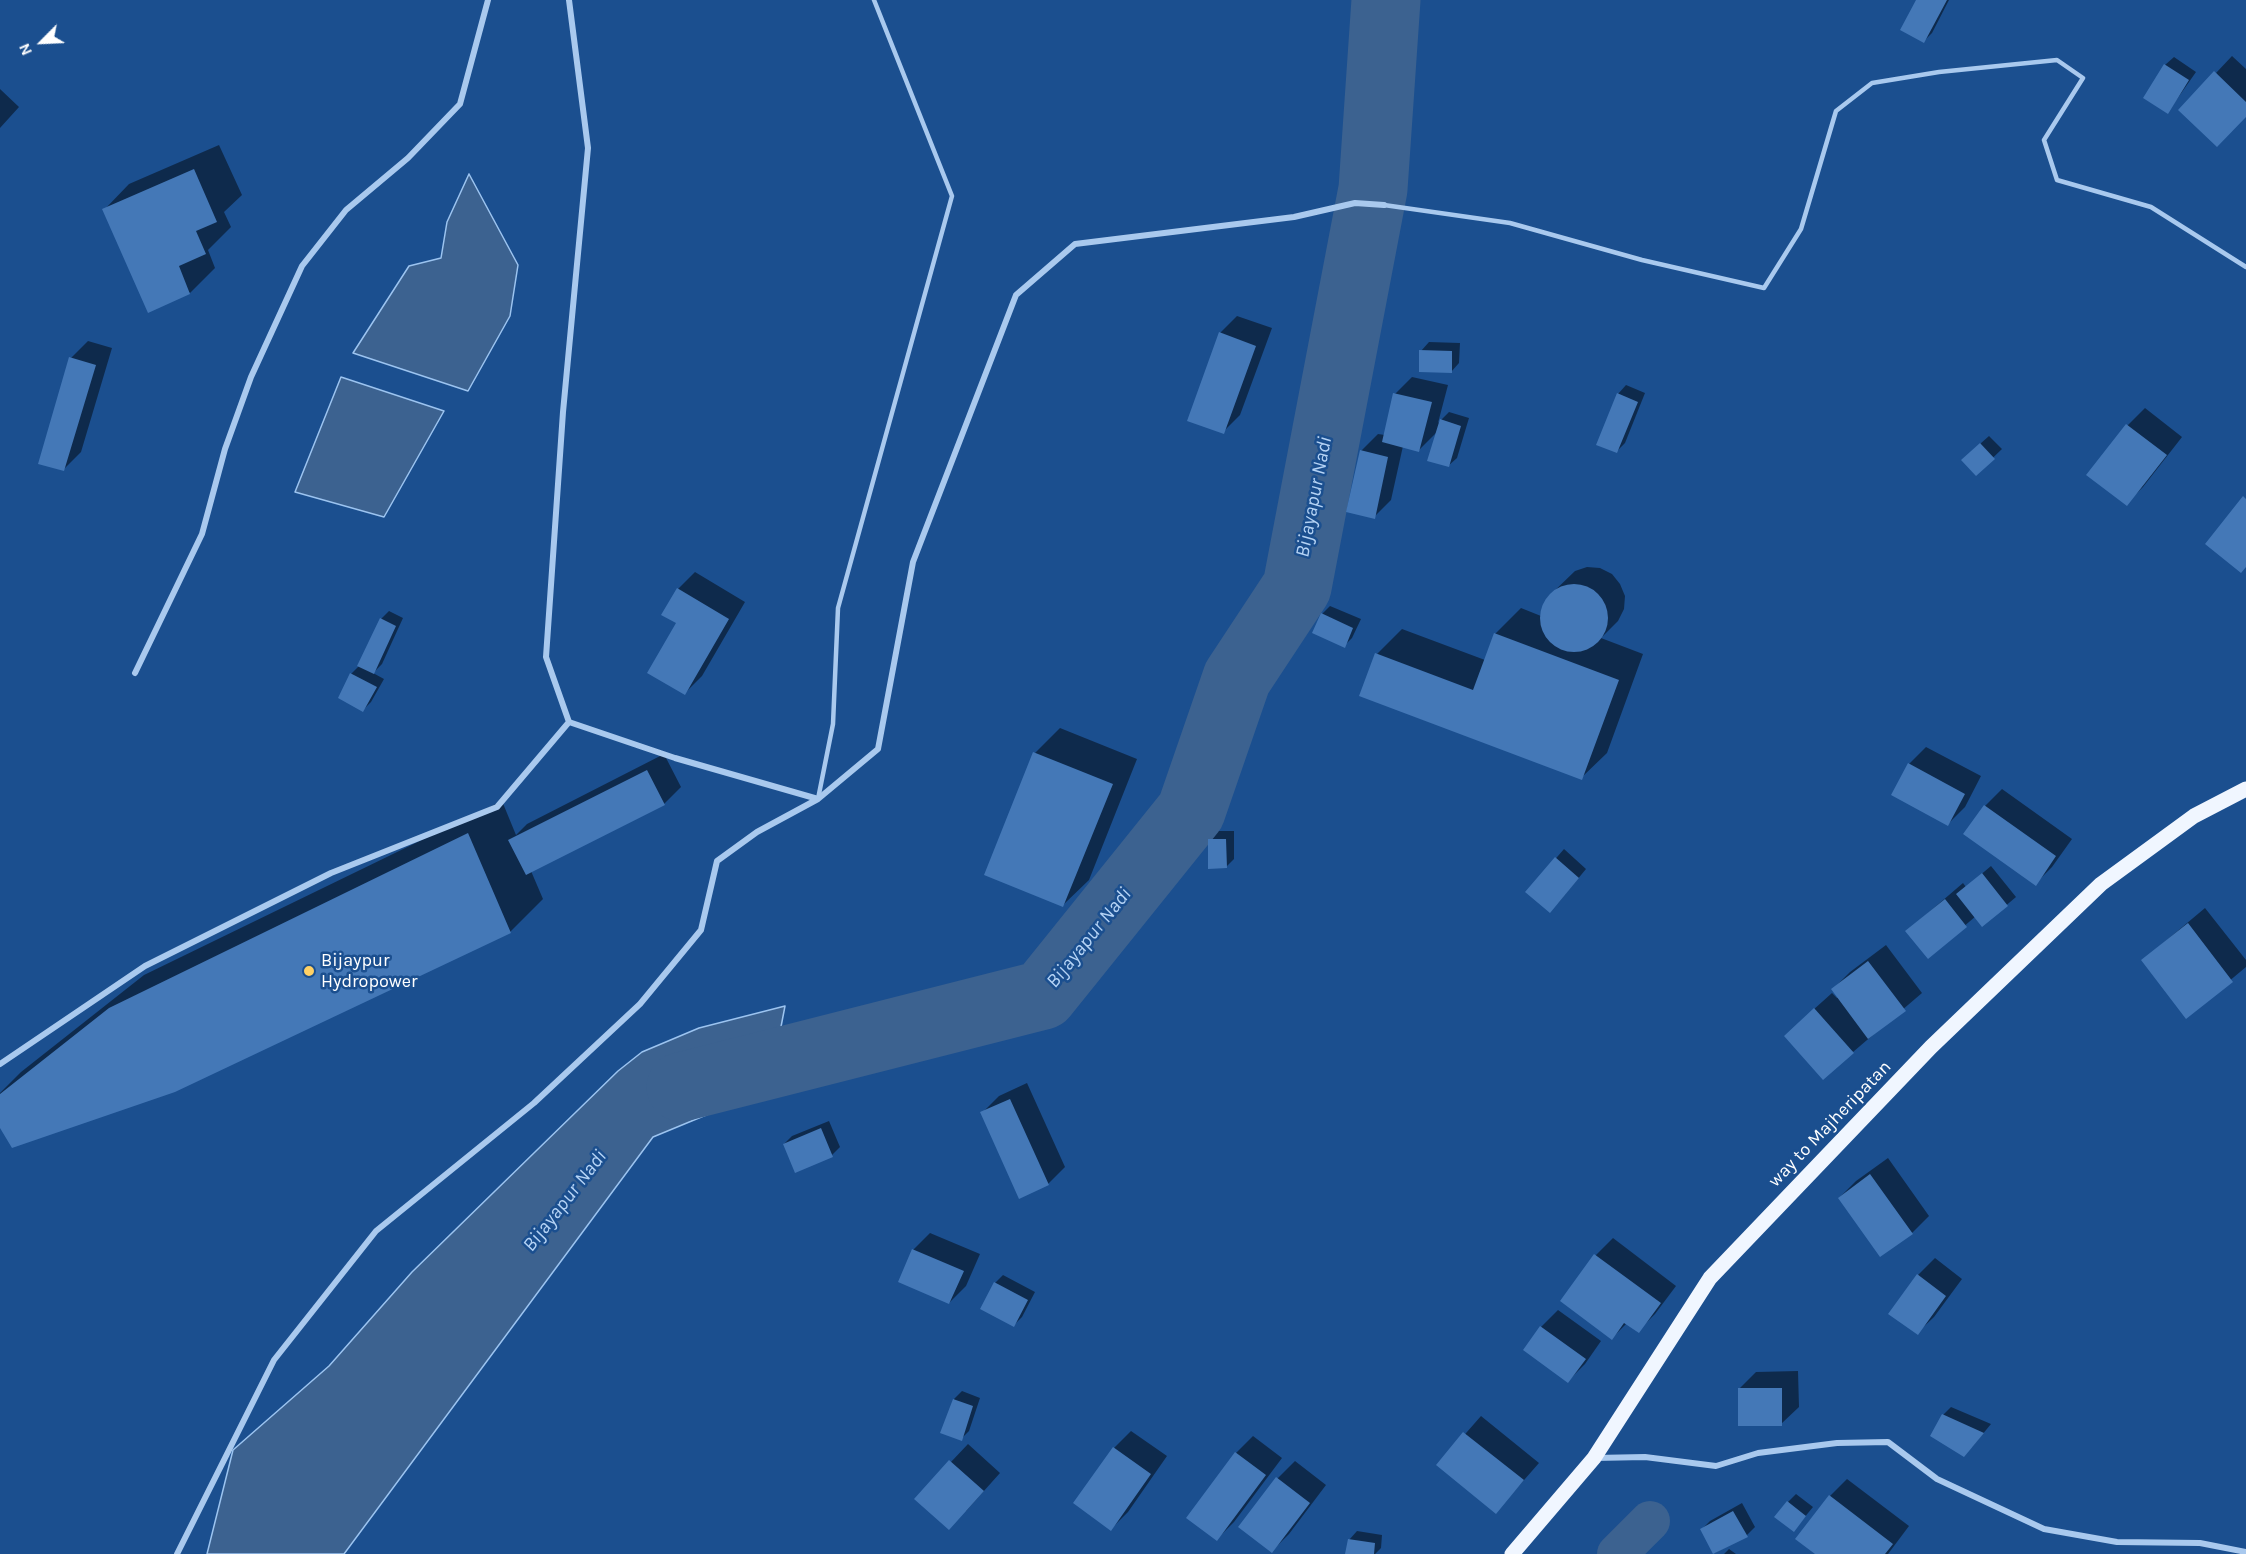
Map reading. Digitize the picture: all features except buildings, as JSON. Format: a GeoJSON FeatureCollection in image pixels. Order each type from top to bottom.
{"type":"FeatureCollection","features":[{"type":"Feature","properties":{"kind":"main road","name":"way to Majheripatan"},"geometry":{"type":"LineString","coordinates":[[1512,1554],[1594,1458],[1710,1278],[1932,1047],[2101,884],[2194,816],[2246,789]]}},
{"type":"Feature","properties":{"kind":"street"},"geometry":{"type":"LineString","coordinates":[[135,673],[202,534],[225,449],[251,377],[302,266],[346,210],[408,158],[460,104],[488,0]]}},
{"type":"Feature","properties":{"kind":"street"},"geometry":{"type":"LineString","coordinates":[[569,0],[588,148],[563,412],[546,657],[569,722]]}},
{"type":"Feature","properties":{"kind":"street"},"geometry":{"type":"LineString","coordinates":[[177,1554],[274,1360],[376,1231],[534,1103],[640,1004],[701,930],[717,861],[757,832],[818,798],[878,749],[913,562],[1016,295],[1076,244],[1294,217],[1355,203],[1384,205]]}},
{"type":"Feature","properties":{"kind":"street"},"geometry":{"type":"LineString","coordinates":[[569,722],[675,758],[818,798]]}},
{"type":"Feature","properties":{"kind":"street"},"geometry":{"type":"LineString","coordinates":[[0,1064],[145,966],[331,873],[497,807],[569,722]]}},
{"type":"Feature","properties":{"kind":"street"},"geometry":{"type":"LineString","coordinates":[[1594,1458],[1645,1457],[1716,1466],[1758,1453],[1837,1443],[1888,1442],[1937,1479],[2044,1529],[2117,1542],[2200,1543],[2246,1552]]}},
{"type":"Feature","properties":{"kind":"lane"},"geometry":{"type":"LineString","coordinates":[[818,798],[833,724],[838,608],[952,196],[874,0]]}},
{"type":"Feature","properties":{"kind":"lane"},"geometry":{"type":"LineString","coordinates":[[1384,205],[1510,224],[1642,260],[1764,288],[1801,229],[1836,111],[1872,83],[1939,72],[2057,60],[2082,78],[2044,140],[2057,180],[2151,207],[2246,267]]}},
{"type":"Feature","properties":{"kind":"water"},"geometry":{"type":"Polygon","coordinates":[[[469,174],[518,265],[510,316],[468,391],[353,353],[409,266],[441,258],[447,222],[469,174]]]}},
{"type":"Feature","properties":{"kind":"water"},"geometry":{"type":"Polygon","coordinates":[[[341,377],[444,411],[384,517],[295,492],[341,377]]]}},
{"type":"Feature","properties":{"kind":"water"},"geometry":{"type":"Polygon","coordinates":[[[785,1006],[769,1089],[653,1137],[344,1554],[207,1554],[233,1450],[329,1366],[412,1272],[618,1071],[642,1052],[699,1028],[785,1006]]]}},
{"type":"Feature","properties":{"kind":"waterway","name":"Bijayapur Nadi"},"geometry":{"type":"LineString","coordinates":[[681,1087],[1043,995],[1191,811],[1237,678],[1297,587],[1373,189],[1386,0]]}},
{"type":"Feature","properties":{"kind":"waterway"},"geometry":{"type":"LineString","coordinates":[[1617,1554],[1650,1521]]}},
{"type":"Feature","properties":{"kind":"place","name":"Bijaypur Hydropower"},"geometry":{"type":"Point","coordinates":[309,971]}}]}
